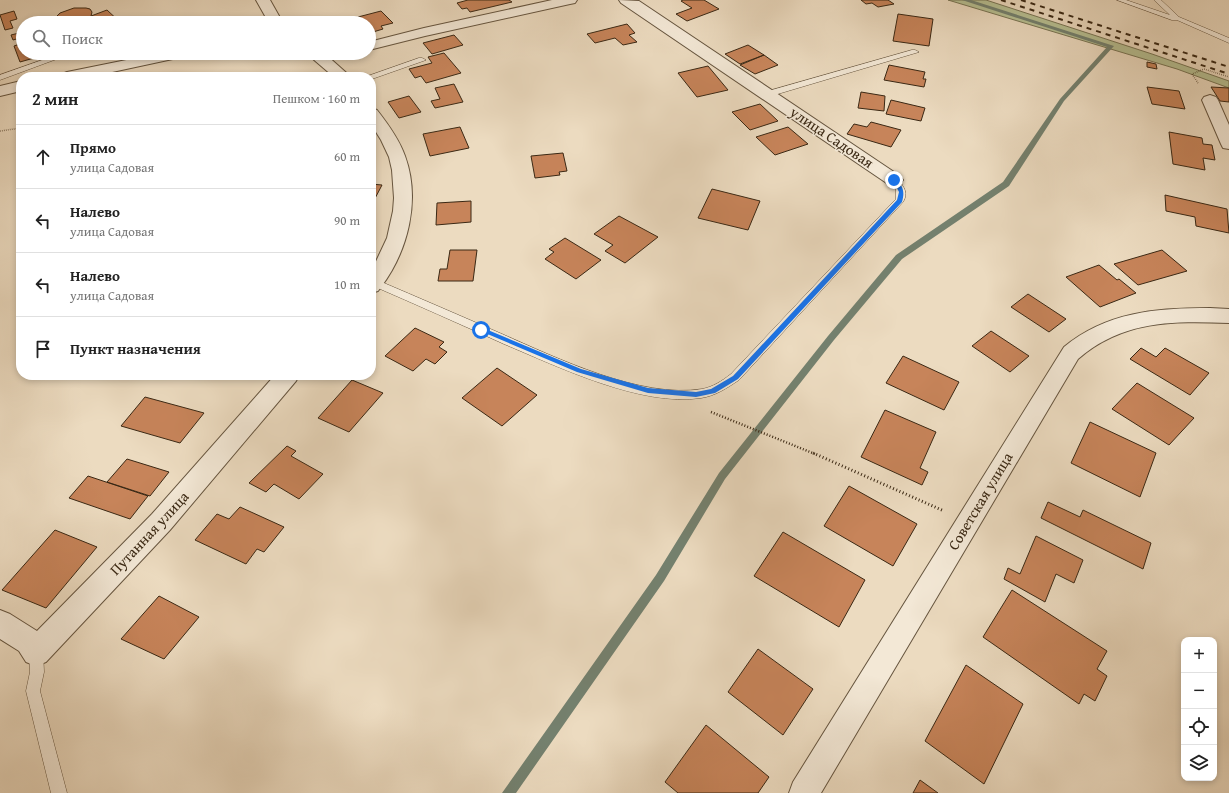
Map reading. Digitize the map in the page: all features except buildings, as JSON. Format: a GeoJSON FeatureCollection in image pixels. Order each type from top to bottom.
{"type":"FeatureCollection","features":[{"type":"Feature","properties":{"kind":"street"},"geometry":{"type":"LineString","coordinates":[[263,0],[272,16]]}},
{"type":"Feature","properties":{"kind":"street"},"geometry":{"type":"LineString","coordinates":[[376,44],[424,32],[570,0]]}},
{"type":"Feature","properties":{"kind":"street","name":"улица Садовая"},"geometry":{"type":"LineString","coordinates":[[626,0],[894,180]]}},
{"type":"Feature","properties":{"kind":"street"},"geometry":{"type":"LineString","coordinates":[[90,72],[148,60]]}},
{"type":"Feature","properties":{"kind":"street"},"geometry":{"type":"LineString","coordinates":[[328,60],[338,72]]}},
{"type":"Feature","properties":{"kind":"street"},"geometry":{"type":"LineString","coordinates":[[0,91],[16,87]]}},
{"type":"Feature","properties":{"kind":"street"},"geometry":{"type":"LineString","coordinates":[[1210,100],[1229,144]]}},
{"type":"Feature","properties":{"kind":"street"},"geometry":{"type":"LineString","coordinates":[[376,119],[385,131],[397,156],[400,168],[403,213],[397,237],[376,280]]}},
{"type":"Feature","properties":{"kind":"street","name":"Советская улица"},"geometry":{"type":"LineString","coordinates":[[804,793],[1070,353],[1079,344],[1098,333],[1150,319],[1198,315],[1229,316]]}},
{"type":"Feature","properties":{"kind":"street","name":"Путанная улица"},"geometry":{"type":"LineString","coordinates":[[36,652],[161,522],[284,380]]}},
{"type":"Feature","properties":{"kind":"street"},"geometry":{"type":"LineString","coordinates":[[0,623],[29,642],[36,652]]}},
{"type":"Feature","properties":{"kind":"lane"},"geometry":{"type":"LineString","coordinates":[[1120,0],[1191,25]]}},
{"type":"Feature","properties":{"kind":"lane"},"geometry":{"type":"LineString","coordinates":[[1157,0],[1177,18],[1229,42]]}},
{"type":"Feature","properties":{"kind":"lane"},"geometry":{"type":"LineString","coordinates":[[768,94],[915,52]]}},
{"type":"Feature","properties":{"kind":"lane"},"geometry":{"type":"LineString","coordinates":[[17,72],[50,60]]}},
{"type":"Feature","properties":{"kind":"lane"},"geometry":{"type":"LineString","coordinates":[[376,75],[422,60]]}},
{"type":"Feature","properties":{"kind":"lane"},"geometry":{"type":"LineString","coordinates":[[0,78],[16,72]]}},
{"type":"Feature","properties":{"kind":"lane","name":"улица Садовая"},"geometry":{"type":"LineString","coordinates":[[376,285],[579,371],[648,390],[674,394],[705,393],[721,387],[735,377],[900,200],[902,192],[900,186],[894,180]]}},
{"type":"Feature","properties":{"kind":"lane"},"geometry":{"type":"LineString","coordinates":[[36,652],[37,672],[33,691],[59,793]]}},
{"type":"Feature","properties":{"kind":"path"},"geometry":{"type":"LineString","coordinates":[[0,131],[16,129]]}},
{"type":"Feature","properties":{"kind":"path"},"geometry":{"type":"LineString","coordinates":[[709,411],[797,446],[968,522]]}},
{"type":"Feature","properties":{"kind":"green space"},"geometry":{"type":"Polygon","coordinates":[[[948,0],[986,0],[1152,54],[1229,81],[1229,88],[1177,69],[948,0]]]}},
{"type":"Feature","properties":{"kind":"waterway"},"geometry":{"type":"LineString","coordinates":[[508,793],[660,578],[722,476],[831,338],[899,257],[1006,184],[1062,100],[1111,46],[965,0]]}},
{"type":"Feature","properties":{"kind":"railway"},"geometry":{"type":"LineString","coordinates":[[1001,0],[1229,74]]}},
{"type":"Feature","properties":{"kind":"railway"},"geometry":{"type":"LineString","coordinates":[[1021,0],[1229,67]]}},
{"type":"Feature","properties":{"kind":"route"},"geometry":{"type":"LineString","coordinates":[[481,330],[579,371],[627,385],[668,394],[696,394],[713,391],[735,377],[902,198],[900,186],[894,180]]}}]}
